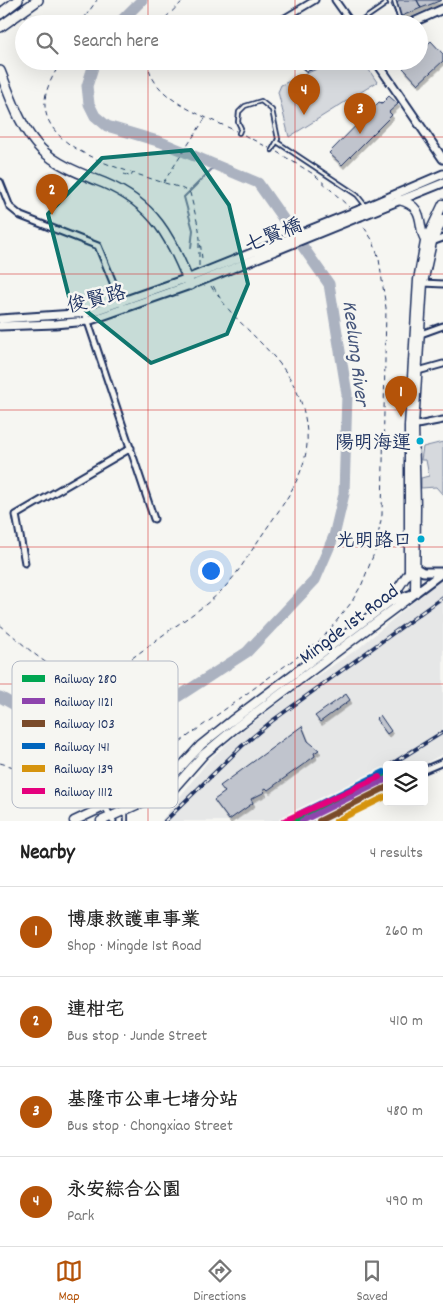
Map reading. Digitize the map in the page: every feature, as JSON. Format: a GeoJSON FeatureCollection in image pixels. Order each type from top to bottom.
{"type":"FeatureCollection","features":[{"type":"Feature","properties":{"kind":"highway"},"geometry":{"type":"LineString","coordinates":[[0,14],[18,0]]}},
{"type":"Feature","properties":{"kind":"highway"},"geometry":{"type":"LineString","coordinates":[[17,15],[38,0]]}},
{"type":"Feature","properties":{"kind":"highway"},"geometry":{"type":"LineString","coordinates":[[0,27],[15,16]]}},
{"type":"Feature","properties":{"kind":"highway"},"geometry":{"type":"LineString","coordinates":[[0,71],[25,127],[40,148],[64,166],[118,189],[143,205],[163,228],[192,278]]}},
{"type":"Feature","properties":{"kind":"main road"},"geometry":{"type":"LineString","coordinates":[[399,200],[409,204],[418,213],[428,242]]}},
{"type":"Feature","properties":{"kind":"main road","name":"Mingde 1st Road"},"geometry":{"type":"LineString","coordinates":[[411,426],[418,371],[418,280],[428,242],[443,204]]}},
{"type":"Feature","properties":{"kind":"main road","name":"Mingde 1st Road"},"geometry":{"type":"LineString","coordinates":[[178,783],[204,754],[234,729],[414,593],[411,426],[418,335],[428,242],[443,219]]}},
{"type":"Feature","properties":{"kind":"main road","name":"Mingde 1st Road"},"geometry":{"type":"LineString","coordinates":[[178,770],[201,745],[231,721],[389,602],[413,570]]}},
{"type":"Feature","properties":{"kind":"main road","name":"Mingde 1st Road"},"geometry":{"type":"LineString","coordinates":[[74,821],[106,808]]}},
{"type":"Feature","properties":{"kind":"main road","name":"Mingde 1st Road"},"geometry":{"type":"LineString","coordinates":[[126,810],[130,808]]}},
{"type":"Feature","properties":{"kind":"main road"},"geometry":{"type":"LineString","coordinates":[[101,821],[126,810]]}},
{"type":"Feature","properties":{"kind":"street"},"geometry":{"type":"LineString","coordinates":[[290,15],[315,0]]}},
{"type":"Feature","properties":{"kind":"street"},"geometry":{"type":"LineString","coordinates":[[336,0],[346,15]]}},
{"type":"Feature","properties":{"kind":"street"},"geometry":{"type":"LineString","coordinates":[[428,16],[443,9]]}},
{"type":"Feature","properties":{"kind":"street"},"geometry":{"type":"LineString","coordinates":[[382,70],[443,159]]}},
{"type":"Feature","properties":{"kind":"street"},"geometry":{"type":"LineString","coordinates":[[361,213],[443,174]]}},
{"type":"Feature","properties":{"kind":"street"},"geometry":{"type":"LineString","coordinates":[[0,182],[10,206],[21,216],[98,246],[123,306]]}},
{"type":"Feature","properties":{"kind":"street"},"geometry":{"type":"LineString","coordinates":[[361,213],[443,183]]}},
{"type":"Feature","properties":{"kind":"street","name":"七賢橋"},"geometry":{"type":"LineString","coordinates":[[192,278],[361,213]]}},
{"type":"Feature","properties":{"kind":"street","name":"七賢橋"},"geometry":{"type":"LineString","coordinates":[[192,278],[209,280],[361,213]]}},
{"type":"Feature","properties":{"kind":"street"},"geometry":{"type":"LineString","coordinates":[[428,242],[443,238]]}},
{"type":"Feature","properties":{"kind":"street","name":"俊賢路"},"geometry":{"type":"LineString","coordinates":[[0,326],[55,324],[86,317],[123,306],[192,278]]}},
{"type":"Feature","properties":{"kind":"street"},"geometry":{"type":"LineString","coordinates":[[423,282],[443,284]]}},
{"type":"Feature","properties":{"kind":"street"},"geometry":{"type":"LineString","coordinates":[[86,317],[154,518]]}},
{"type":"Feature","properties":{"kind":"street","name":"俊賢路"},"geometry":{"type":"LineString","coordinates":[[0,318],[86,317]]}},
{"type":"Feature","properties":{"kind":"street"},"geometry":{"type":"LineString","coordinates":[[418,335],[443,326]]}},
{"type":"Feature","properties":{"kind":"street"},"geometry":{"type":"LineString","coordinates":[[418,371],[443,364]]}},
{"type":"Feature","properties":{"kind":"street"},"geometry":{"type":"LineString","coordinates":[[411,426],[443,420]]}},
{"type":"Feature","properties":{"kind":"street"},"geometry":{"type":"LineString","coordinates":[[25,562],[16,515],[130,448]]}},
{"type":"Feature","properties":{"kind":"street"},"geometry":{"type":"LineString","coordinates":[[413,570],[442,572]]}},
{"type":"Feature","properties":{"kind":"street"},"geometry":{"type":"LineString","coordinates":[[389,602],[414,593],[442,572]]}},
{"type":"Feature","properties":{"kind":"street"},"geometry":{"type":"LineString","coordinates":[[428,768],[443,762]]}},
{"type":"Feature","properties":{"kind":"street"},"geometry":{"type":"LineString","coordinates":[[317,821],[383,790]]}},
{"type":"Feature","properties":{"kind":"street"},"geometry":{"type":"LineString","coordinates":[[106,808],[111,818]]}},
{"type":"Feature","properties":{"kind":"lane"},"geometry":{"type":"LineString","coordinates":[[370,15],[386,4],[384,0]]}},
{"type":"Feature","properties":{"kind":"lane"},"geometry":{"type":"LineString","coordinates":[[394,0],[398,15]]}},
{"type":"Feature","properties":{"kind":"lane"},"geometry":{"type":"LineString","coordinates":[[239,133],[241,128],[238,122],[239,112],[245,106],[261,101],[272,110],[278,139],[272,150]]}},
{"type":"Feature","properties":{"kind":"lane"},"geometry":{"type":"LineString","coordinates":[[277,142],[357,195],[361,213]]}},
{"type":"Feature","properties":{"kind":"lane"},"geometry":{"type":"LineString","coordinates":[[126,810],[126,821]]}},
{"type":"Feature","properties":{"kind":"path"},"geometry":{"type":"LineString","coordinates":[[86,15],[97,0]]}},
{"type":"Feature","properties":{"kind":"path"},"geometry":{"type":"LineString","coordinates":[[168,15],[184,0]]}},
{"type":"Feature","properties":{"kind":"path"},"geometry":{"type":"LineString","coordinates":[[56,70],[45,99],[46,112],[53,128],[64,140],[101,161],[185,189],[190,193],[199,229],[198,263],[192,278]]}},
{"type":"Feature","properties":{"kind":"path"},"geometry":{"type":"LineString","coordinates":[[151,70],[154,80],[173,101],[272,150],[315,175],[361,213],[379,258],[386,308],[382,514],[376,551],[362,584],[351,603],[322,638],[178,743]]}},
{"type":"Feature","properties":{"kind":"path"},"geometry":{"type":"LineString","coordinates":[[163,183],[207,117]]}},
{"type":"Feature","properties":{"kind":"path"},"geometry":{"type":"LineString","coordinates":[[124,174],[131,177],[133,172]]}},
{"type":"Feature","properties":{"kind":"path"},"geometry":{"type":"LineString","coordinates":[[199,241],[202,260]]}},
{"type":"Feature","properties":{"kind":"path"},"geometry":{"type":"LineString","coordinates":[[209,280],[217,296]]}},
{"type":"Feature","properties":{"kind":"path"},"geometry":{"type":"LineString","coordinates":[[126,661],[183,622],[220,592],[244,562],[286,500],[301,468],[306,450],[307,436],[303,402],[299,391],[273,357],[217,296],[209,280]]}},
{"type":"Feature","properties":{"kind":"path"},"geometry":{"type":"LineString","coordinates":[[0,625],[45,661]]}},
{"type":"Feature","properties":{"kind":"highlighted area"},"geometry":{"type":"Polygon","coordinates":[[[191,150],[229,205],[248,284],[227,334],[151,363],[69,297],[48,214],[102,158],[191,150]]]}},
{"type":"Feature","properties":{"kind":"shaded area"},"geometry":{"type":"Polygon","coordinates":[[[315,70],[369,70],[377,82],[289,137],[278,92],[281,85],[315,70]]]}},
{"type":"Feature","properties":{"kind":"shaded area"},"geometry":{"type":"Polygon","coordinates":[[[443,442],[443,495],[436,487],[421,488],[421,478],[429,476],[426,460],[421,460],[423,447],[443,442]]]}},
{"type":"Feature","properties":{"kind":"shaded area"},"geometry":{"type":"Polygon","coordinates":[[[443,577],[443,754],[428,762],[383,761],[383,784],[309,821],[161,821],[171,808],[178,808],[178,799],[208,761],[238,734],[302,686],[359,648],[443,577]]]}},
{"type":"Feature","properties":{"kind":"building"},"geometry":{"type":"Polygon","coordinates":[[[400,0],[417,0],[421,8],[404,15],[396,15],[391,4],[400,0]]]}},
{"type":"Feature","properties":{"kind":"building"},"geometry":{"type":"Polygon","coordinates":[[[417,0],[442,0],[421,8],[417,0]]]}},
{"type":"Feature","properties":{"kind":"building"},"geometry":{"type":"Polygon","coordinates":[[[431,41],[443,54],[443,61],[418,84],[405,70],[428,70],[428,44],[431,41]]]}},
{"type":"Feature","properties":{"kind":"building"},"geometry":{"type":"Polygon","coordinates":[[[389,96],[398,104],[389,112],[392,115],[342,165],[329,153],[379,102],[382,103],[389,96]]]}},
{"type":"Feature","properties":{"kind":"building"},"geometry":{"type":"Polygon","coordinates":[[[346,694],[350,700],[320,722],[315,716],[346,694]]]}},
{"type":"Feature","properties":{"kind":"building"},"geometry":{"type":"Polygon","coordinates":[[[380,715],[391,731],[387,734],[376,719],[380,715]]]}},
{"type":"Feature","properties":{"kind":"building"},"geometry":{"type":"Polygon","coordinates":[[[302,726],[308,741],[319,750],[314,753],[315,756],[268,790],[266,788],[263,790],[265,792],[251,799],[253,803],[229,820],[214,800],[225,792],[220,786],[302,726]]]}},
{"type":"Feature","properties":{"kind":"waterway","name":"Keelung River"},"geometry":{"type":"LineString","coordinates":[[127,15],[142,0]]}},
{"type":"Feature","properties":{"kind":"waterway","name":"Keelung River"},"geometry":{"type":"LineString","coordinates":[[92,70],[87,86],[89,104],[95,116],[107,126],[161,142],[258,183],[329,284],[347,394],[344,494],[334,536],[315,580],[247,652],[178,697]]}},
{"type":"Feature","properties":{"kind":"waterway"},"geometry":{"type":"LineString","coordinates":[[191,248],[193,230],[184,197],[216,165]]}},
{"type":"Feature","properties":{"kind":"waterway","name":"Keelung River"},"geometry":{"type":"LineString","coordinates":[[0,697],[12,704]]}},
{"type":"Feature","properties":{"kind":"railway"},"geometry":{"type":"LineString","coordinates":[[165,821],[242,746],[272,721],[443,597]]}},
{"type":"Feature","properties":{"kind":"railway"},"geometry":{"type":"LineString","coordinates":[[396,761],[443,732]]}},
{"type":"Feature","properties":{"kind":"railway"},"geometry":{"type":"LineString","coordinates":[[325,801],[383,771]]}},
{"type":"Feature","properties":{"kind":"railway"},"geometry":{"type":"LineString","coordinates":[[292,821],[311,807]]}},
{"type":"Feature","properties":{"kind":"rail line","name":"141"},"geometry":{"type":"LineString","coordinates":[[299,814],[383,772]]}},
{"type":"Feature","properties":{"kind":"rail line","name":"1112"},"geometry":{"type":"LineString","coordinates":[[284,821],[379,777]]}},
{"type":"Feature","properties":{"kind":"rail line","name":"280"},"geometry":{"type":"LineString","coordinates":[[295,821],[383,778]]}},
{"type":"Feature","properties":{"kind":"rail line","name":"1121"},"geometry":{"type":"LineString","coordinates":[[302,821],[383,781]]}},
{"type":"Feature","properties":{"kind":"rail line","name":"103"},"geometry":{"type":"LineString","coordinates":[[319,821],[383,789]]}},
{"type":"Feature","properties":{"kind":"rail line","name":"139"},"geometry":{"type":"LineString","coordinates":[[336,821],[383,798]]}},
{"type":"Feature","properties":{"kind":"place","name":"永安綜合公園"},"geometry":{"type":"Point","coordinates":[304,115]}},
{"type":"Feature","properties":{"kind":"place","name":"基隆市公車七堵分站"},"geometry":{"type":"Point","coordinates":[360,134]}},
{"type":"Feature","properties":{"kind":"place","name":"連柑宅"},"geometry":{"type":"Point","coordinates":[52,215]}},
{"type":"Feature","properties":{"kind":"place","name":"博康救護車事業"},"geometry":{"type":"Point","coordinates":[401,417]}},
{"type":"Feature","properties":{"kind":"place","name":"陽明海運"},"geometry":{"type":"Point","coordinates":[420,441]}},
{"type":"Feature","properties":{"kind":"place","name":"光明路口"},"geometry":{"type":"Point","coordinates":[421,539]}}]}
